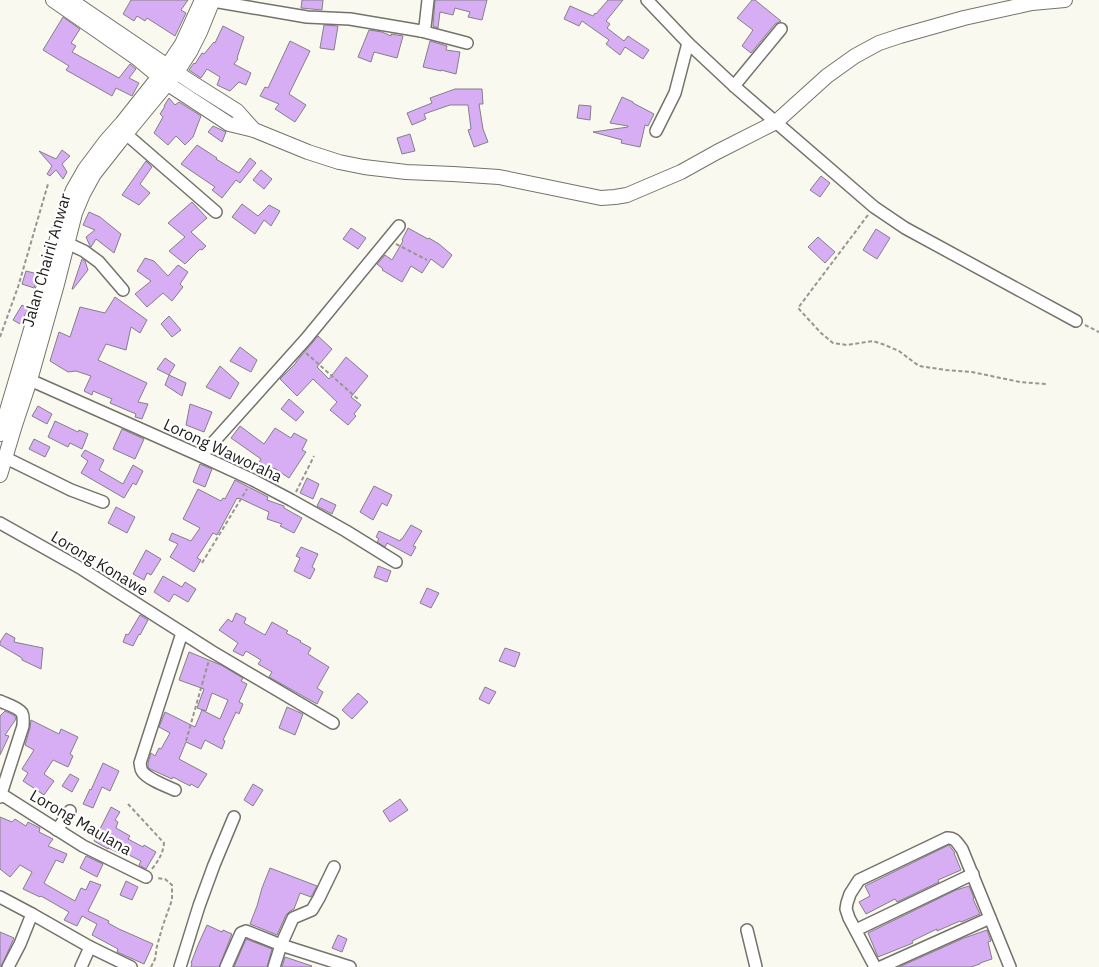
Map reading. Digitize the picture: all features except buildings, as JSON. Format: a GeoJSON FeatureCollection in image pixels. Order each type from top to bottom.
{"type":"FeatureCollection","features":[{"type":"Feature","properties":{"kind":"main road"},"geometry":{"type":"LineString","coordinates":[[53,0],[138,59],[163,80],[229,124],[254,130],[308,152],[339,162],[364,167],[406,172],[499,177],[601,198],[627,195],[682,172],[776,122],[828,76],[855,56],[879,43],[964,18],[1032,4],[1065,0]]}},
{"type":"Feature","properties":{"kind":"main road"},"geometry":{"type":"LineString","coordinates":[[70,0],[238,111],[254,130]]}},
{"type":"Feature","properties":{"kind":"main road","name":"Jalan Chairil Anwar"},"geometry":{"type":"LineString","coordinates":[[4,429],[30,380],[75,213],[88,184],[172,68],[190,52],[200,32],[209,0]]}},
{"type":"Feature","properties":{"kind":"main road","name":"Jalan Chairil Anwar"},"geometry":{"type":"LineString","coordinates":[[0,475],[6,458],[4,429],[64,213],[73,190],[85,169],[106,141],[163,80]]}},
{"type":"Feature","properties":{"kind":"street"},"geometry":{"type":"LineString","coordinates":[[209,0],[307,17],[350,19],[421,31],[467,43]]}},
{"type":"Feature","properties":{"kind":"street"},"geometry":{"type":"LineString","coordinates":[[421,31],[425,27],[428,0]]}},
{"type":"Feature","properties":{"kind":"street"},"geometry":{"type":"LineString","coordinates":[[647,0],[688,43],[734,86],[874,207],[905,228],[1076,321]]}},
{"type":"Feature","properties":{"kind":"street"},"geometry":{"type":"LineString","coordinates":[[734,86],[782,28]]}},
{"type":"Feature","properties":{"kind":"street"},"geometry":{"type":"LineString","coordinates":[[656,131],[675,93],[688,43]]}},
{"type":"Feature","properties":{"kind":"street"},"geometry":{"type":"LineString","coordinates":[[126,134],[216,212]]}},
{"type":"Feature","properties":{"kind":"street"},"geometry":{"type":"LineString","coordinates":[[200,456],[298,347],[399,226]]}},
{"type":"Feature","properties":{"kind":"street"},"geometry":{"type":"LineString","coordinates":[[67,243],[84,251],[99,262],[123,290]]}},
{"type":"Feature","properties":{"kind":"street","name":"Lorong Waworaha"},"geometry":{"type":"LineString","coordinates":[[30,380],[253,480],[346,531],[396,562]]}},
{"type":"Feature","properties":{"kind":"street"},"geometry":{"type":"LineString","coordinates":[[6,458],[71,490],[104,502]]}},
{"type":"Feature","properties":{"kind":"street","name":"Lorong Konawe"},"geometry":{"type":"LineString","coordinates":[[0,523],[82,570],[211,651],[333,723]]}},
{"type":"Feature","properties":{"kind":"street"},"geometry":{"type":"LineString","coordinates":[[175,790],[142,772],[140,763],[182,633]]}},
{"type":"Feature","properties":{"kind":"street"},"geometry":{"type":"LineString","coordinates":[[0,701],[17,709],[23,715],[23,726],[1,796]]}},
{"type":"Feature","properties":{"kind":"street","name":"Lorong Maulana"},"geometry":{"type":"LineString","coordinates":[[1,796],[84,846],[146,877]]}},
{"type":"Feature","properties":{"kind":"street"},"geometry":{"type":"LineString","coordinates":[[57,830],[70,811]]}},
{"type":"Feature","properties":{"kind":"street"},"geometry":{"type":"LineString","coordinates":[[180,967],[208,881],[234,817]]}},
{"type":"Feature","properties":{"kind":"street"},"geometry":{"type":"LineString","coordinates":[[875,967],[846,910],[846,903],[850,894],[859,880],[947,838],[955,839],[962,849],[1007,966]]}},
{"type":"Feature","properties":{"kind":"street"},"geometry":{"type":"LineString","coordinates":[[274,967],[293,918],[309,912],[315,906],[334,867]]}},
{"type":"Feature","properties":{"kind":"street"},"geometry":{"type":"LineString","coordinates":[[856,930],[973,874]]}},
{"type":"Feature","properties":{"kind":"street"},"geometry":{"type":"LineString","coordinates":[[0,897],[130,967]]}},
{"type":"Feature","properties":{"kind":"street"},"geometry":{"type":"LineString","coordinates":[[8,967],[32,914]]}},
{"type":"Feature","properties":{"kind":"street"},"geometry":{"type":"LineString","coordinates":[[880,967],[990,918]]}},
{"type":"Feature","properties":{"kind":"street"},"geometry":{"type":"LineString","coordinates":[[747,930],[756,967]]}},
{"type":"Feature","properties":{"kind":"street"},"geometry":{"type":"LineString","coordinates":[[226,967],[243,931],[281,946],[350,967]]}},
{"type":"Feature","properties":{"kind":"street"},"geometry":{"type":"LineString","coordinates":[[81,967],[90,947]]}},
{"type":"Feature","properties":{"kind":"path"},"geometry":{"type":"LineString","coordinates":[[0,337],[18,287],[48,184]]}},
{"type":"Feature","properties":{"kind":"path"},"geometry":{"type":"LineString","coordinates":[[874,207],[798,308],[821,333],[833,343],[847,345],[873,341],[885,344],[899,351],[919,366],[972,372],[1020,382],[1046,384]]}},
{"type":"Feature","properties":{"kind":"path"},"geometry":{"type":"LineString","coordinates":[[387,240],[427,260]]}},
{"type":"Feature","properties":{"kind":"path"},"geometry":{"type":"LineString","coordinates":[[1076,321],[1099,332]]}},
{"type":"Feature","properties":{"kind":"path"},"geometry":{"type":"LineString","coordinates":[[298,347],[359,400]]}},
{"type":"Feature","properties":{"kind":"path"},"geometry":{"type":"LineString","coordinates":[[291,500],[314,456]]}},
{"type":"Feature","properties":{"kind":"path"},"geometry":{"type":"LineString","coordinates":[[202,563],[253,480]]}},
{"type":"Feature","properties":{"kind":"path"},"geometry":{"type":"LineString","coordinates":[[186,741],[211,651]]}},
{"type":"Feature","properties":{"kind":"path"},"geometry":{"type":"LineString","coordinates":[[128,804],[164,843],[160,857],[146,877],[165,879],[172,885],[172,900],[151,967]]}}]}
